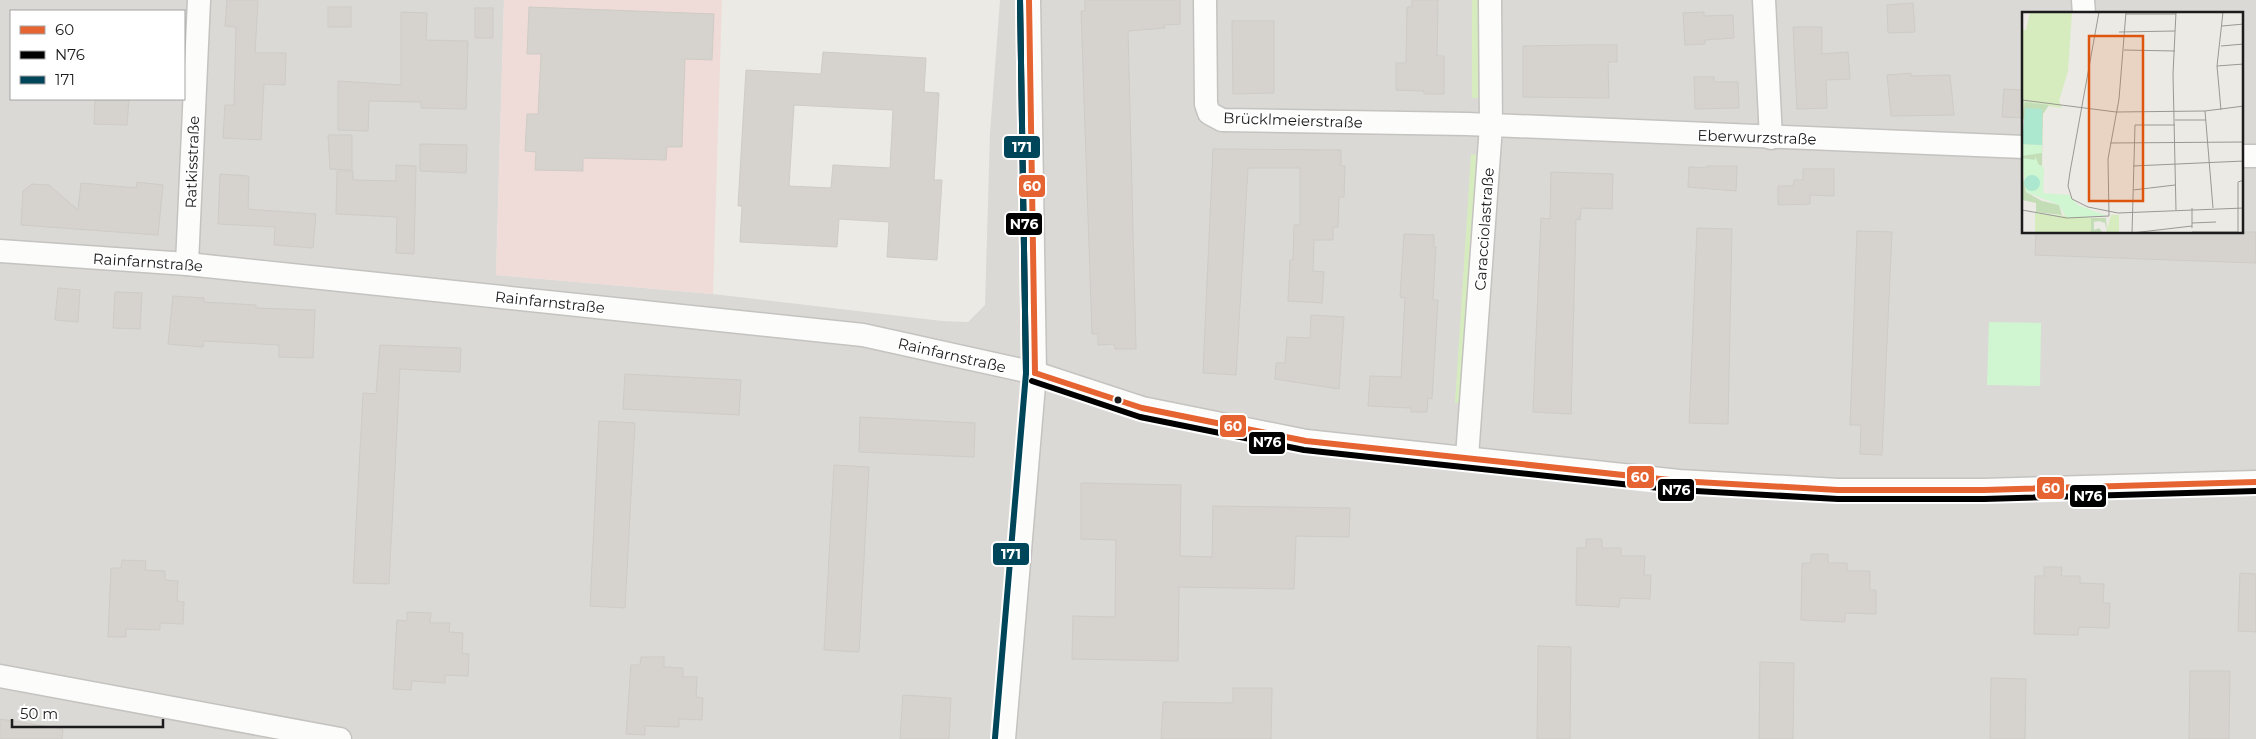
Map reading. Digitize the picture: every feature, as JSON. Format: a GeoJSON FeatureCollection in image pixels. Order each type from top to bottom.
{"type":"FeatureCollection","features":[{"type":"Feature","properties":{"kind":"street","name":"Ratkisstraße"},"geometry":{"type":"LineString","coordinates":[[187,264],[199,0]]}},
{"type":"Feature","properties":{"kind":"street"},"geometry":{"type":"LineString","coordinates":[[1004,739],[1035,373],[1029,0]]}},
{"type":"Feature","properties":{"kind":"street","name":"Brücklmeierstraße"},"geometry":{"type":"LineString","coordinates":[[1205,0],[1205,95],[1209,113],[1214,118],[1222,120],[1491,126]]}},
{"type":"Feature","properties":{"kind":"street","name":"Caracciolastraße"},"geometry":{"type":"LineString","coordinates":[[1467,457],[1491,126],[1490,0]]}},
{"type":"Feature","properties":{"kind":"street"},"geometry":{"type":"LineString","coordinates":[[1764,0],[1771,138]]}},
{"type":"Feature","properties":{"kind":"street","name":"Eberwurzstraße"},"geometry":{"type":"LineString","coordinates":[[1491,126],[2022,147]]}},
{"type":"Feature","properties":{"kind":"street","name":"Rainfarnstraße"},"geometry":{"type":"LineString","coordinates":[[0,251],[187,264],[863,335],[1035,373],[1142,408],[1297,439],[1353,447],[1467,457],[1494,462],[1679,481],[1838,490],[1984,490],[2256,482]]}},
{"type":"Feature","properties":{"kind":"street"},"geometry":{"type":"LineString","coordinates":[[0,676],[340,739]]}},
{"type":"Feature","properties":{"kind":"shaded area"},"geometry":{"type":"Polygon","coordinates":[[[0,0],[504,0],[496,275],[713,294],[942,321],[968,322],[985,305],[990,133],[1000,0],[2256,0],[2256,739],[0,739],[0,0]]]}},
{"type":"Feature","properties":{"kind":"shaded area"},"geometry":{"type":"Polygon","coordinates":[[[504,0],[722,0],[713,294],[496,275],[504,0]]]}},
{"type":"Feature","properties":{"kind":"green space"},"geometry":{"type":"Polygon","coordinates":[[[1472,0],[1478,0],[1478,98],[1472,98],[1472,0]]]}},
{"type":"Feature","properties":{"kind":"green space"},"geometry":{"type":"Polygon","coordinates":[[[1471,154],[1477,155],[1461,403],[1455,403],[1471,154]]]}},
{"type":"Feature","properties":{"kind":"green space"},"geometry":{"type":"Polygon","coordinates":[[[1989,322],[2041,323],[2040,386],[1987,385],[1989,322]]]}},
{"type":"Feature","properties":{"kind":"building"},"geometry":{"type":"Polygon","coordinates":[[[227,0],[258,0],[255,53],[286,53],[285,85],[264,84],[261,140],[223,138],[225,105],[234,105],[236,27],[225,26],[227,0]]]}},
{"type":"Feature","properties":{"kind":"building"},"geometry":{"type":"Polygon","coordinates":[[[1085,0],[1180,0],[1180,24],[1164,25],[1165,28],[1128,31],[1136,349],[1115,349],[1114,344],[1098,345],[1098,334],[1092,334],[1081,11],[1085,11],[1085,0]]]}},
{"type":"Feature","properties":{"kind":"building"},"geometry":{"type":"Polygon","coordinates":[[[1412,0],[1438,0],[1437,56],[1444,56],[1444,94],[1424,94],[1424,91],[1396,90],[1396,63],[1406,63],[1407,7],[1412,7],[1412,0]]]}},
{"type":"Feature","properties":{"kind":"building"},"geometry":{"type":"Polygon","coordinates":[[[1913,3],[1915,32],[1888,33],[1887,5],[1913,3]]]}},
{"type":"Feature","properties":{"kind":"building"},"geometry":{"type":"Polygon","coordinates":[[[328,7],[351,7],[351,27],[328,27],[328,7]]]}},
{"type":"Feature","properties":{"kind":"building"},"geometry":{"type":"Polygon","coordinates":[[[529,7],[714,14],[712,60],[685,59],[682,147],[667,147],[666,160],[583,158],[583,171],[535,170],[536,152],[525,151],[527,114],[538,114],[541,54],[527,54],[529,7]]]}},
{"type":"Feature","properties":{"kind":"building"},"geometry":{"type":"Polygon","coordinates":[[[475,8],[493,8],[493,38],[475,38],[475,8]]]}},
{"type":"Feature","properties":{"kind":"building"},"geometry":{"type":"Polygon","coordinates":[[[401,12],[427,13],[426,40],[468,41],[466,109],[421,108],[421,102],[369,101],[368,131],[338,130],[338,81],[401,85],[401,12]]]}},
{"type":"Feature","properties":{"kind":"building"},"geometry":{"type":"Polygon","coordinates":[[[1704,12],[1704,16],[1733,15],[1734,38],[1705,40],[1705,44],[1685,45],[1683,13],[1704,12]]]}},
{"type":"Feature","properties":{"kind":"building"},"geometry":{"type":"Polygon","coordinates":[[[1232,21],[1274,21],[1274,93],[1233,94],[1232,21]]]}},
{"type":"Feature","properties":{"kind":"building"},"geometry":{"type":"Polygon","coordinates":[[[1793,27],[1822,27],[1822,54],[1848,52],[1850,79],[1826,80],[1827,108],[1797,109],[1793,27]]]}},
{"type":"Feature","properties":{"kind":"building"},"geometry":{"type":"Polygon","coordinates":[[[1617,45],[1617,62],[1608,62],[1609,98],[1523,97],[1523,46],[1617,45]]]}},
{"type":"Feature","properties":{"kind":"building"},"geometry":{"type":"Polygon","coordinates":[[[823,52],[926,58],[924,92],[939,93],[934,180],[942,180],[937,260],[887,257],[889,222],[839,219],[837,247],[740,242],[742,206],[738,206],[746,70],[821,74],[823,52]],[[794,105],[789,186],[831,188],[833,165],[890,168],[893,110],[794,105]]]}},
{"type":"Feature","properties":{"kind":"building"},"geometry":{"type":"Polygon","coordinates":[[[1911,73],[1911,76],[1950,75],[1954,115],[1891,116],[1887,75],[1911,73]]]}},
{"type":"Feature","properties":{"kind":"building"},"geometry":{"type":"Polygon","coordinates":[[[1694,77],[1714,77],[1714,82],[1738,82],[1739,108],[1695,109],[1694,77]]]}},
{"type":"Feature","properties":{"kind":"building"},"geometry":{"type":"Polygon","coordinates":[[[2004,89],[2022,90],[2022,118],[2002,117],[2004,89]]]}},
{"type":"Feature","properties":{"kind":"building"},"geometry":{"type":"Polygon","coordinates":[[[95,100],[129,100],[127,125],[94,124],[95,100]]]}},
{"type":"Feature","properties":{"kind":"building"},"geometry":{"type":"Polygon","coordinates":[[[328,135],[352,135],[352,170],[330,169],[328,135]]]}},
{"type":"Feature","properties":{"kind":"building"},"geometry":{"type":"Polygon","coordinates":[[[420,144],[467,145],[466,173],[420,171],[420,144]]]}},
{"type":"Feature","properties":{"kind":"building"},"geometry":{"type":"Polygon","coordinates":[[[1213,149],[1341,150],[1341,166],[1345,166],[1344,197],[1339,197],[1338,227],[1333,227],[1333,240],[1314,240],[1313,271],[1324,272],[1322,303],[1288,301],[1290,260],[1293,260],[1294,225],[1300,225],[1300,168],[1248,168],[1236,375],[1203,373],[1213,149]]]}},
{"type":"Feature","properties":{"kind":"building"},"geometry":{"type":"Polygon","coordinates":[[[396,165],[416,166],[414,254],[396,253],[397,217],[336,214],[337,171],[353,171],[353,180],[396,181],[396,165]]]}},
{"type":"Feature","properties":{"kind":"building"},"geometry":{"type":"Polygon","coordinates":[[[1707,166],[1737,166],[1736,191],[1688,187],[1689,167],[1707,168],[1707,166]]]}},
{"type":"Feature","properties":{"kind":"building"},"geometry":{"type":"Polygon","coordinates":[[[1803,169],[1834,169],[1834,196],[1810,195],[1810,204],[1778,205],[1778,186],[1793,186],[1794,180],[1803,180],[1803,169]]]}},
{"type":"Feature","properties":{"kind":"building"},"geometry":{"type":"Polygon","coordinates":[[[1551,172],[1613,174],[1612,209],[1581,208],[1580,220],[1576,219],[1571,414],[1533,412],[1541,218],[1550,219],[1551,172]]]}},
{"type":"Feature","properties":{"kind":"building"},"geometry":{"type":"Polygon","coordinates":[[[220,174],[249,176],[248,209],[316,214],[313,248],[274,245],[275,227],[218,224],[220,174]]]}},
{"type":"Feature","properties":{"kind":"building"},"geometry":{"type":"Polygon","coordinates":[[[137,182],[163,185],[158,235],[21,225],[23,191],[32,184],[49,185],[78,210],[81,183],[136,188],[137,182]]]}},
{"type":"Feature","properties":{"kind":"building"},"geometry":{"type":"Polygon","coordinates":[[[1697,228],[1732,229],[1728,424],[1689,423],[1697,228]]]}},
{"type":"Feature","properties":{"kind":"building"},"geometry":{"type":"Polygon","coordinates":[[[1857,231],[1892,232],[1882,455],[1860,454],[1861,425],[1850,425],[1857,231]]]}},
{"type":"Feature","properties":{"kind":"building"},"geometry":{"type":"Polygon","coordinates":[[[2244,232],[2256,232],[2256,263],[2035,255],[2036,234],[2244,234],[2244,232]]]}},
{"type":"Feature","properties":{"kind":"building"},"geometry":{"type":"Polygon","coordinates":[[[1404,234],[1434,235],[1434,247],[1436,247],[1433,300],[1438,300],[1432,399],[1428,398],[1427,412],[1411,412],[1411,408],[1368,406],[1370,376],[1401,377],[1405,298],[1400,297],[1404,234]]]}},
{"type":"Feature","properties":{"kind":"building"},"geometry":{"type":"Polygon","coordinates":[[[58,288],[80,290],[78,322],[55,320],[58,288]]]}},
{"type":"Feature","properties":{"kind":"building"},"geometry":{"type":"Polygon","coordinates":[[[115,292],[142,293],[140,329],[113,328],[115,292]]]}},
{"type":"Feature","properties":{"kind":"building"},"geometry":{"type":"Polygon","coordinates":[[[173,296],[204,298],[204,302],[256,305],[256,308],[315,310],[313,358],[279,357],[279,345],[204,341],[203,347],[168,344],[173,296]]]}},
{"type":"Feature","properties":{"kind":"building"},"geometry":{"type":"Polygon","coordinates":[[[1311,315],[1344,317],[1339,389],[1275,379],[1276,363],[1285,363],[1287,337],[1310,338],[1311,315]]]}},
{"type":"Feature","properties":{"kind":"building"},"geometry":{"type":"Polygon","coordinates":[[[380,345],[461,348],[460,372],[400,369],[389,584],[353,583],[363,393],[376,394],[380,345]]]}},
{"type":"Feature","properties":{"kind":"building"},"geometry":{"type":"Polygon","coordinates":[[[625,374],[741,380],[739,415],[623,409],[625,374]]]}},
{"type":"Feature","properties":{"kind":"building"},"geometry":{"type":"Polygon","coordinates":[[[860,417],[975,423],[974,457],[859,452],[860,417]]]}},
{"type":"Feature","properties":{"kind":"building"},"geometry":{"type":"Polygon","coordinates":[[[599,421],[635,423],[625,608],[590,606],[599,421]]]}},
{"type":"Feature","properties":{"kind":"building"},"geometry":{"type":"Polygon","coordinates":[[[834,465],[869,467],[859,652],[824,650],[834,465]]]}},
{"type":"Feature","properties":{"kind":"building"},"geometry":{"type":"Polygon","coordinates":[[[1081,483],[1181,485],[1180,556],[1212,557],[1213,506],[1350,508],[1349,537],[1296,536],[1294,589],[1179,587],[1178,661],[1072,659],[1073,616],[1115,617],[1116,540],[1081,539],[1081,483]]]}},
{"type":"Feature","properties":{"kind":"building"},"geometry":{"type":"Polygon","coordinates":[[[1586,539],[1602,539],[1602,548],[1621,548],[1621,556],[1645,556],[1644,575],[1651,575],[1650,599],[1620,598],[1619,607],[1576,605],[1577,548],[1586,548],[1586,539]]]}},
{"type":"Feature","properties":{"kind":"building"},"geometry":{"type":"Polygon","coordinates":[[[1811,554],[1828,554],[1828,563],[1847,563],[1847,571],[1870,571],[1870,590],[1876,590],[1876,614],[1845,613],[1845,622],[1801,620],[1802,563],[1811,563],[1811,554]]]}},
{"type":"Feature","properties":{"kind":"building"},"geometry":{"type":"Polygon","coordinates":[[[122,560],[146,561],[145,570],[165,571],[165,580],[178,581],[177,601],[184,602],[183,624],[160,623],[160,630],[126,629],[126,637],[108,637],[111,568],[121,568],[122,560]]]}},
{"type":"Feature","properties":{"kind":"building"},"geometry":{"type":"Polygon","coordinates":[[[2044,567],[2062,567],[2061,576],[2080,576],[2080,583],[2104,584],[2103,603],[2110,603],[2109,628],[2079,627],[2078,635],[2034,634],[2035,576],[2044,576],[2044,567]]]}},
{"type":"Feature","properties":{"kind":"building"},"geometry":{"type":"Polygon","coordinates":[[[2240,573],[2256,574],[2256,632],[2238,631],[2240,573]]]}},
{"type":"Feature","properties":{"kind":"building"},"geometry":{"type":"Polygon","coordinates":[[[407,612],[431,613],[430,623],[450,623],[449,632],[463,633],[462,653],[469,654],[468,676],[445,675],[445,683],[412,681],[411,690],[393,689],[397,620],[407,621],[407,612]]]}},
{"type":"Feature","properties":{"kind":"building"},"geometry":{"type":"Polygon","coordinates":[[[1538,646],[1571,647],[1570,739],[1537,739],[1538,646]]]}},
{"type":"Feature","properties":{"kind":"building"},"geometry":{"type":"Polygon","coordinates":[[[641,657],[664,657],[664,667],[683,668],[683,677],[697,677],[696,697],[703,698],[702,720],[679,719],[679,727],[645,726],[645,735],[626,734],[631,665],[640,665],[641,657]]]}},
{"type":"Feature","properties":{"kind":"building"},"geometry":{"type":"Polygon","coordinates":[[[1760,662],[1794,663],[1793,739],[1759,739],[1760,662]]]}},
{"type":"Feature","properties":{"kind":"building"},"geometry":{"type":"Polygon","coordinates":[[[2190,671],[2230,671],[2229,739],[2189,739],[2190,671]]]}},
{"type":"Feature","properties":{"kind":"building"},"geometry":{"type":"Polygon","coordinates":[[[1991,678],[2026,679],[2025,739],[1990,739],[1991,678]]]}},
{"type":"Feature","properties":{"kind":"building"},"geometry":{"type":"Polygon","coordinates":[[[1233,688],[1272,688],[1271,739],[1161,739],[1163,702],[1233,703],[1233,688]]]}},
{"type":"Feature","properties":{"kind":"building"},"geometry":{"type":"Polygon","coordinates":[[[903,695],[951,698],[949,739],[900,739],[903,695]]]}},
{"type":"Feature","properties":{"kind":"building"},"geometry":{"type":"Polygon","coordinates":[[[0,719],[63,729],[62,739],[0,739],[0,719]]]}},
{"type":"Feature","properties":{"kind":"transit line","name":"N76"},"geometry":{"type":"LineString","coordinates":[[1020,0],[1026,373]]}},
{"type":"Feature","properties":{"kind":"transit line","name":"171"},"geometry":{"type":"LineString","coordinates":[[995,738],[1026,373],[1020,0]]}},
{"type":"Feature","properties":{"kind":"transit line","name":"60"},"geometry":{"type":"LineString","coordinates":[[1029,0],[1035,373]]}},
{"type":"Feature","properties":{"kind":"transit line","name":"60"},"geometry":{"type":"LineString","coordinates":[[1035,373],[1142,408],[1306,441],[1679,481],[1838,490],[1984,490],[2256,482]]}},
{"type":"Feature","properties":{"kind":"transit line","name":"N76"},"geometry":{"type":"LineString","coordinates":[[1032,381],[1140,417],[1304,450],[1678,490],[1838,499],[1984,499],[2256,491]]}}]}
